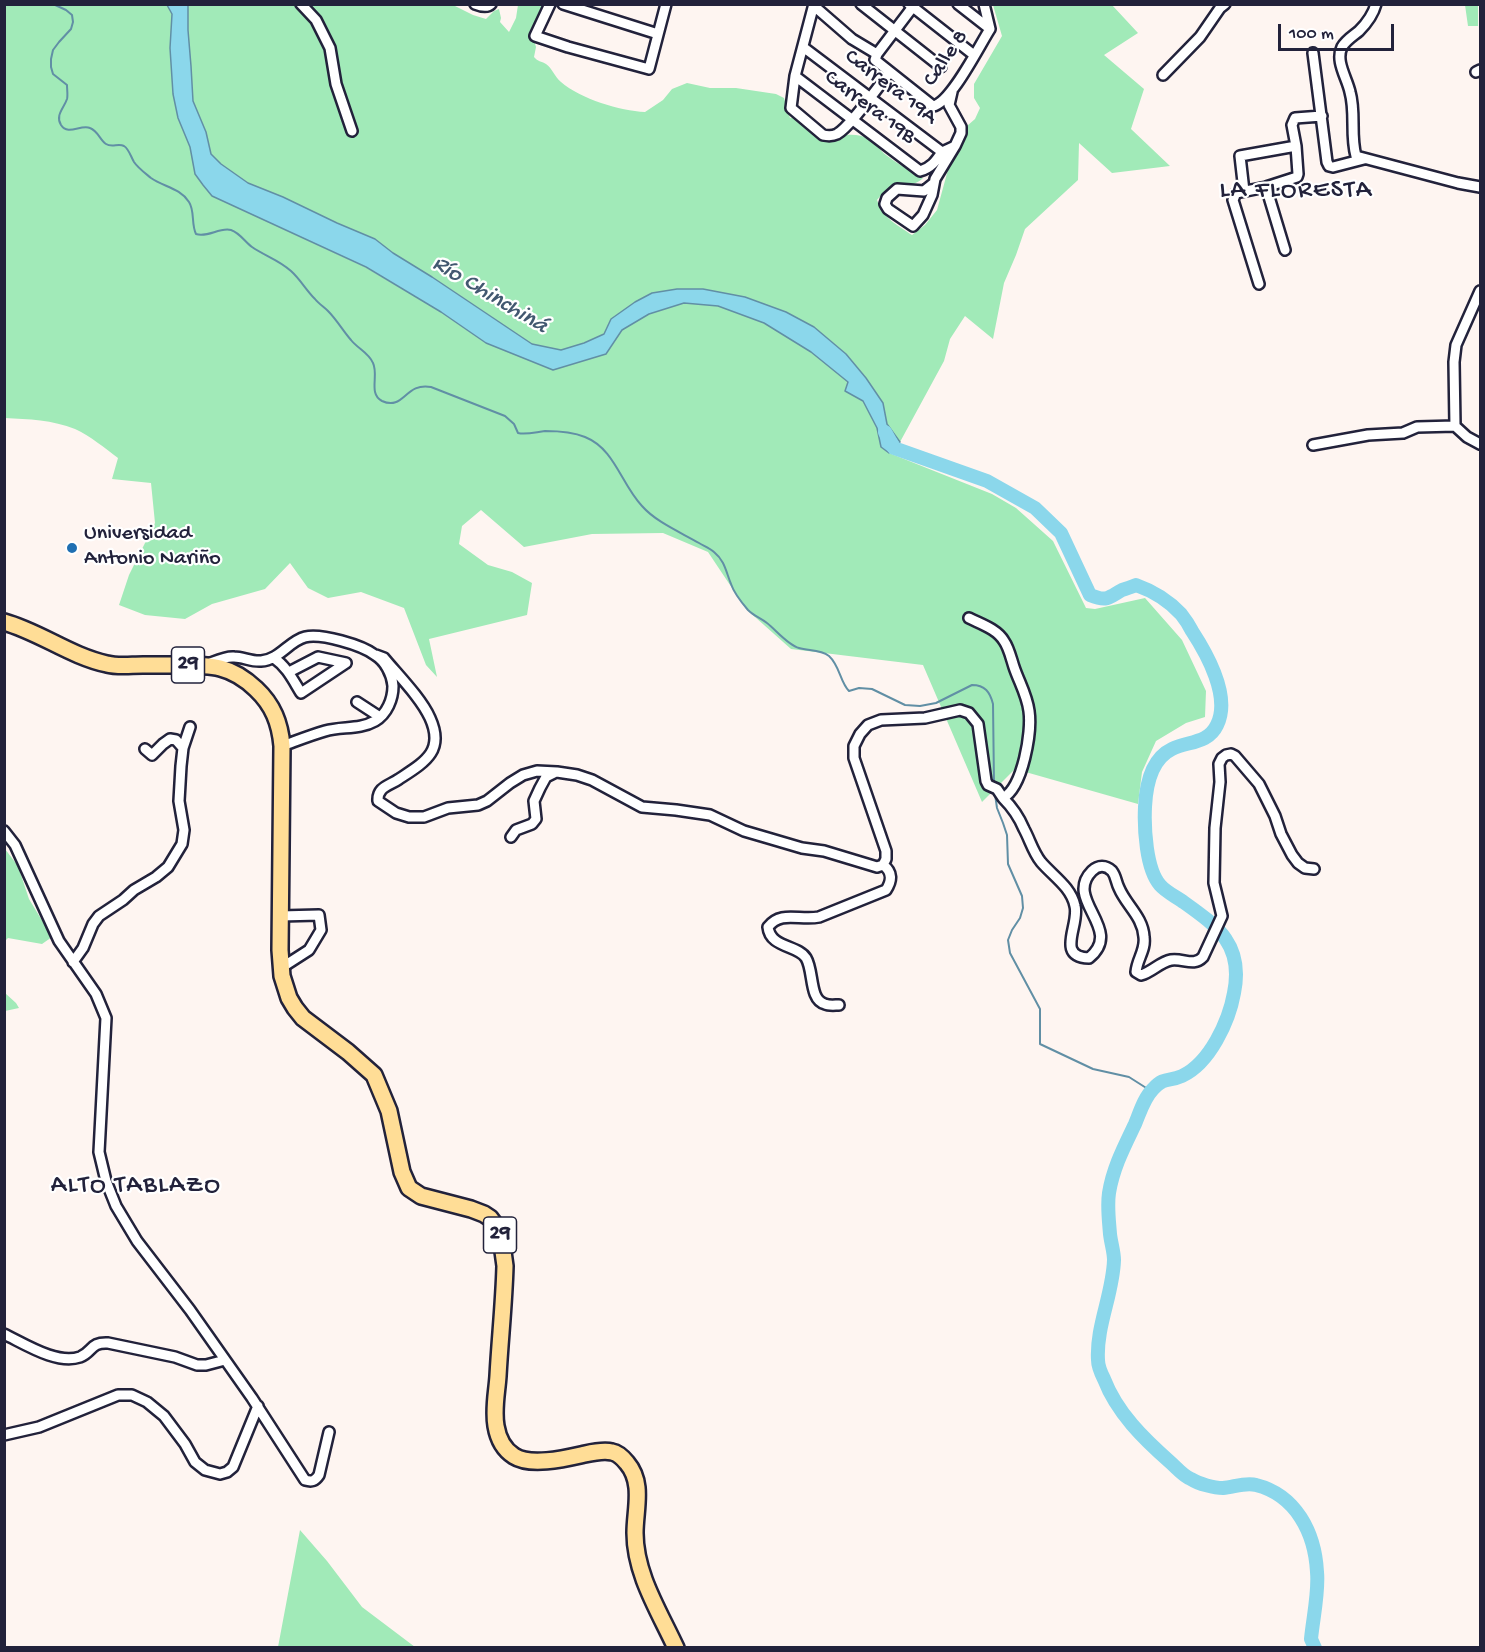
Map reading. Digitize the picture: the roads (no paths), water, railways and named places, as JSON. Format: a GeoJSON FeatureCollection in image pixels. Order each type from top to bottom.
{"type":"FeatureCollection","features":[{"type":"Feature","properties":{"kind":"main road","name":"29"},"geometry":{"type":"LineString","coordinates":[[4,622],[27,630],[81,656],[108,664],[204,665],[225,669],[242,676],[261,693],[274,711],[282,746],[281,968],[289,999],[303,1018],[348,1052],[374,1076],[389,1111],[402,1172],[409,1188],[421,1196],[478,1211],[490,1218],[499,1230],[505,1266],[495,1407],[500,1442],[512,1455],[527,1461],[604,1451],[619,1455],[628,1464],[637,1485],[635,1533],[639,1564],[645,1582],[676,1647]]}},
{"type":"Feature","properties":{"kind":"street"},"geometry":{"type":"LineString","coordinates":[[301,4],[316,20],[330,48],[336,84],[352,131]]}},
{"type":"Feature","properties":{"kind":"street"},"geometry":{"type":"LineString","coordinates":[[475,4],[483,6],[491,4]]}},
{"type":"Feature","properties":{"kind":"street"},"geometry":{"type":"LineString","coordinates":[[550,4],[535,36],[649,69],[666,4]]}},
{"type":"Feature","properties":{"kind":"street"},"geometry":{"type":"LineString","coordinates":[[563,4],[658,34]]}},
{"type":"Feature","properties":{"kind":"street"},"geometry":{"type":"LineString","coordinates":[[861,4],[941,67]]}},
{"type":"Feature","properties":{"kind":"street"},"geometry":{"type":"LineString","coordinates":[[958,4],[990,29]]}},
{"type":"Feature","properties":{"kind":"street"},"geometry":{"type":"LineString","coordinates":[[984,4],[990,29]]}},
{"type":"Feature","properties":{"kind":"street"},"geometry":{"type":"LineString","coordinates":[[1163,75],[1200,37],[1225,4]]}},
{"type":"Feature","properties":{"kind":"street"},"geometry":{"type":"LineString","coordinates":[[1376,4],[1372,16],[1344,44],[1340,52],[1351,94],[1353,145],[1356,156],[1480,187]]}},
{"type":"Feature","properties":{"kind":"street"},"geometry":{"type":"LineString","coordinates":[[877,54],[852,39],[814,5],[795,76],[791,108],[824,135],[838,133],[890,72],[875,60],[912,5],[974,55]]}},
{"type":"Feature","properties":{"kind":"street","name":"Calle 8"},"geometry":{"type":"LineString","coordinates":[[890,72],[933,106],[939,105],[952,92],[990,29]]}},
{"type":"Feature","properties":{"kind":"street","name":"Carrera 19A"},"geometry":{"type":"LineString","coordinates":[[803,47],[942,152],[955,146]]}},
{"type":"Feature","properties":{"kind":"street"},"geometry":{"type":"LineString","coordinates":[[1313,53],[1327,162],[1329,166],[1333,166],[1364,159]]}},
{"type":"Feature","properties":{"kind":"street","name":"Carrera 19B"},"geometry":{"type":"LineString","coordinates":[[795,76],[920,171],[934,163],[942,152]]}},
{"type":"Feature","properties":{"kind":"street"},"geometry":{"type":"LineString","coordinates":[[934,183],[924,190],[897,189],[887,198],[885,204],[888,209],[913,226],[923,215],[932,195],[934,183],[961,133],[961,127],[949,105],[952,92]]}},
{"type":"Feature","properties":{"kind":"street"},"geometry":{"type":"LineString","coordinates":[[1259,284],[1233,200],[1236,193],[1266,187],[1297,177],[1296,146],[1292,125],[1295,118],[1322,116]]}},
{"type":"Feature","properties":{"kind":"street"},"geometry":{"type":"LineString","coordinates":[[1244,191],[1240,156],[1296,146]]}},
{"type":"Feature","properties":{"kind":"street"},"geometry":{"type":"LineString","coordinates":[[1266,187],[1285,250]]}},
{"type":"Feature","properties":{"kind":"street"},"geometry":{"type":"LineString","coordinates":[[1455,426],[1456,345],[1480,291]]}},
{"type":"Feature","properties":{"kind":"street"},"geometry":{"type":"LineString","coordinates":[[1313,444],[1368,435],[1403,433],[1417,428],[1455,426],[1467,437],[1480,444]]}},
{"type":"Feature","properties":{"kind":"street"},"geometry":{"type":"LineString","coordinates":[[969,618],[999,634],[1005,642],[1029,712],[1029,734],[1024,759],[1013,788],[1004,798]]}},
{"type":"Feature","properties":{"kind":"street"},"geometry":{"type":"LineString","coordinates":[[204,665],[232,656],[260,662],[274,658],[302,638],[311,636],[336,639],[384,658],[422,704],[436,736],[435,747],[428,757],[398,780],[381,789],[378,794],[378,801],[384,806],[409,818],[424,817],[448,808],[478,805],[523,775],[537,771],[557,772],[592,780],[642,807],[710,815],[744,831],[877,867],[883,865],[886,851],[854,758],[854,746],[860,734],[868,725],[880,720],[925,718],[960,710],[969,713],[978,724],[988,784],[997,789],[1018,817],[1041,862],[1072,895],[1076,923],[1070,943],[1072,950],[1082,958],[1089,958],[1096,952],[1100,943],[1099,924],[1083,895],[1086,879],[1092,871],[1105,866],[1116,878],[1119,888],[1139,919],[1144,944],[1136,972],[1141,975],[1169,960],[1199,962],[1222,916],[1214,883],[1215,828],[1220,782],[1219,764],[1226,755],[1235,756],[1259,784],[1287,846],[1298,863],[1305,868],[1314,869]]}},
{"type":"Feature","properties":{"kind":"street"},"geometry":{"type":"LineString","coordinates":[[282,746],[327,730],[363,726],[380,717],[391,701],[393,686],[389,671],[376,655]]}},
{"type":"Feature","properties":{"kind":"street"},"geometry":{"type":"LineString","coordinates":[[274,658],[289,672],[301,693],[346,663],[318,657],[289,672]]}},
{"type":"Feature","properties":{"kind":"street"},"geometry":{"type":"LineString","coordinates":[[357,702],[380,717]]}},
{"type":"Feature","properties":{"kind":"street"},"geometry":{"type":"LineString","coordinates":[[73,962],[83,948],[99,916],[162,872],[174,859],[182,844],[184,830],[179,801],[181,765],[183,748],[190,727]]}},
{"type":"Feature","properties":{"kind":"street"},"geometry":{"type":"LineString","coordinates":[[145,749],[152,755],[170,739],[176,740],[183,748]]}},
{"type":"Feature","properties":{"kind":"street"},"geometry":{"type":"LineString","coordinates":[[511,837],[516,830],[532,824],[536,819],[534,801],[546,777],[557,772]]}},
{"type":"Feature","properties":{"kind":"street"},"geometry":{"type":"LineString","coordinates":[[4,831],[15,845],[59,940],[96,994],[106,1018],[99,1152],[106,1181],[116,1206],[137,1241],[190,1310],[258,1406],[304,1480],[310,1482],[316,1480],[319,1475],[329,1432]]}},
{"type":"Feature","properties":{"kind":"street"},"geometry":{"type":"LineString","coordinates":[[839,1005],[823,1004],[818,1000],[811,971],[804,955],[782,945],[773,938],[768,934],[768,927],[772,921],[779,918],[808,920],[819,917],[886,890],[891,876],[889,870],[883,865]]}},
{"type":"Feature","properties":{"kind":"street"},"geometry":{"type":"LineString","coordinates":[[280,916],[319,915],[321,930],[309,950],[281,968]]}},
{"type":"Feature","properties":{"kind":"street"},"geometry":{"type":"LineString","coordinates":[[4,1334],[45,1355],[66,1358],[77,1358],[86,1354],[99,1342],[197,1365],[225,1360]]}},
{"type":"Feature","properties":{"kind":"street"},"geometry":{"type":"LineString","coordinates":[[4,1435],[39,1427],[118,1395],[132,1395],[147,1402],[164,1416],[195,1462],[205,1470],[220,1474],[233,1467],[258,1406]]}},
{"type":"Feature","properties":{"kind":"water"},"geometry":{"type":"Polygon","coordinates":[[[167,5],[188,5],[193,101],[206,132],[211,154],[248,183],[375,239],[532,344],[561,350],[584,343],[604,334],[611,319],[635,302],[652,293],[677,289],[703,289],[745,297],[786,312],[814,327],[846,354],[883,403],[887,424],[900,442],[889,453],[881,447],[877,428],[863,401],[845,391],[848,382],[811,352],[764,323],[718,306],[684,303],[649,314],[622,330],[606,354],[553,370],[486,343],[441,312],[366,267],[212,196],[195,174],[190,147],[178,118],[173,94],[170,48],[172,14],[167,5]]]}},
{"type":"Feature","properties":{"kind":"waterway"},"geometry":{"type":"LineString","coordinates":[[53,4],[72,15],[73,22],[71,29],[53,50],[51,59],[53,74],[67,85],[67,99],[59,118],[61,125],[67,130],[90,128],[106,144],[126,147],[134,162],[151,178],[185,197],[191,206],[196,234],[205,235],[231,230],[252,247],[291,271],[354,343],[371,359],[375,368],[375,389],[378,398],[389,403],[395,402],[415,388],[431,387],[505,416],[514,424],[518,433],[565,432],[580,435],[595,443],[611,458],[635,497],[648,512],[718,555],[734,591],[748,610],[767,623],[786,641],[803,649],[822,652],[829,656],[836,664],[849,691],[859,688],[872,689],[905,705],[920,706],[936,703],[972,685],[986,690],[993,704],[994,784]]}},
{"type":"Feature","properties":{"kind":"waterway","name":"Río Chinchiná"},"geometry":{"type":"LineString","coordinates":[[885,432],[894,448],[987,481],[1035,508],[1061,533],[1090,595],[1107,598],[1136,585],[1155,593],[1166,601],[1187,622],[1215,676],[1221,702],[1221,714],[1217,725],[1203,739],[1172,749],[1154,766],[1148,782],[1145,826],[1149,859],[1155,878],[1168,892],[1216,928],[1231,949],[1235,961],[1234,993],[1223,1028],[1201,1061],[1182,1076],[1161,1082],[1147,1097],[1116,1166],[1108,1203],[1114,1257],[1113,1273],[1100,1335],[1098,1362],[1116,1403],[1132,1425],[1185,1476],[1198,1483],[1215,1487],[1252,1484],[1270,1490],[1282,1497],[1301,1518],[1312,1543],[1317,1572],[1311,1639],[1315,1648]]}},
{"type":"Feature","properties":{"kind":"waterway"},"geometry":{"type":"LineString","coordinates":[[995,794],[997,808],[1007,835],[1008,864],[1022,896],[1023,908],[1020,918],[1008,940],[1010,953],[1040,1009],[1040,1044],[1093,1069],[1129,1077],[1151,1091]]}},
{"type":"Feature","properties":{"kind":"place","name":"Universidad Antonio Nariño"},"geometry":{"type":"Point","coordinates":[72,548]}},
{"type":"Feature","properties":{"kind":"district","name":"LA FLORESTA"},"geometry":{"type":"Point","coordinates":[1296,192]}},
{"type":"Feature","properties":{"kind":"district","name":"ALTO TABLAZO"},"geometry":{"type":"Point","coordinates":[136,1187]}}]}
